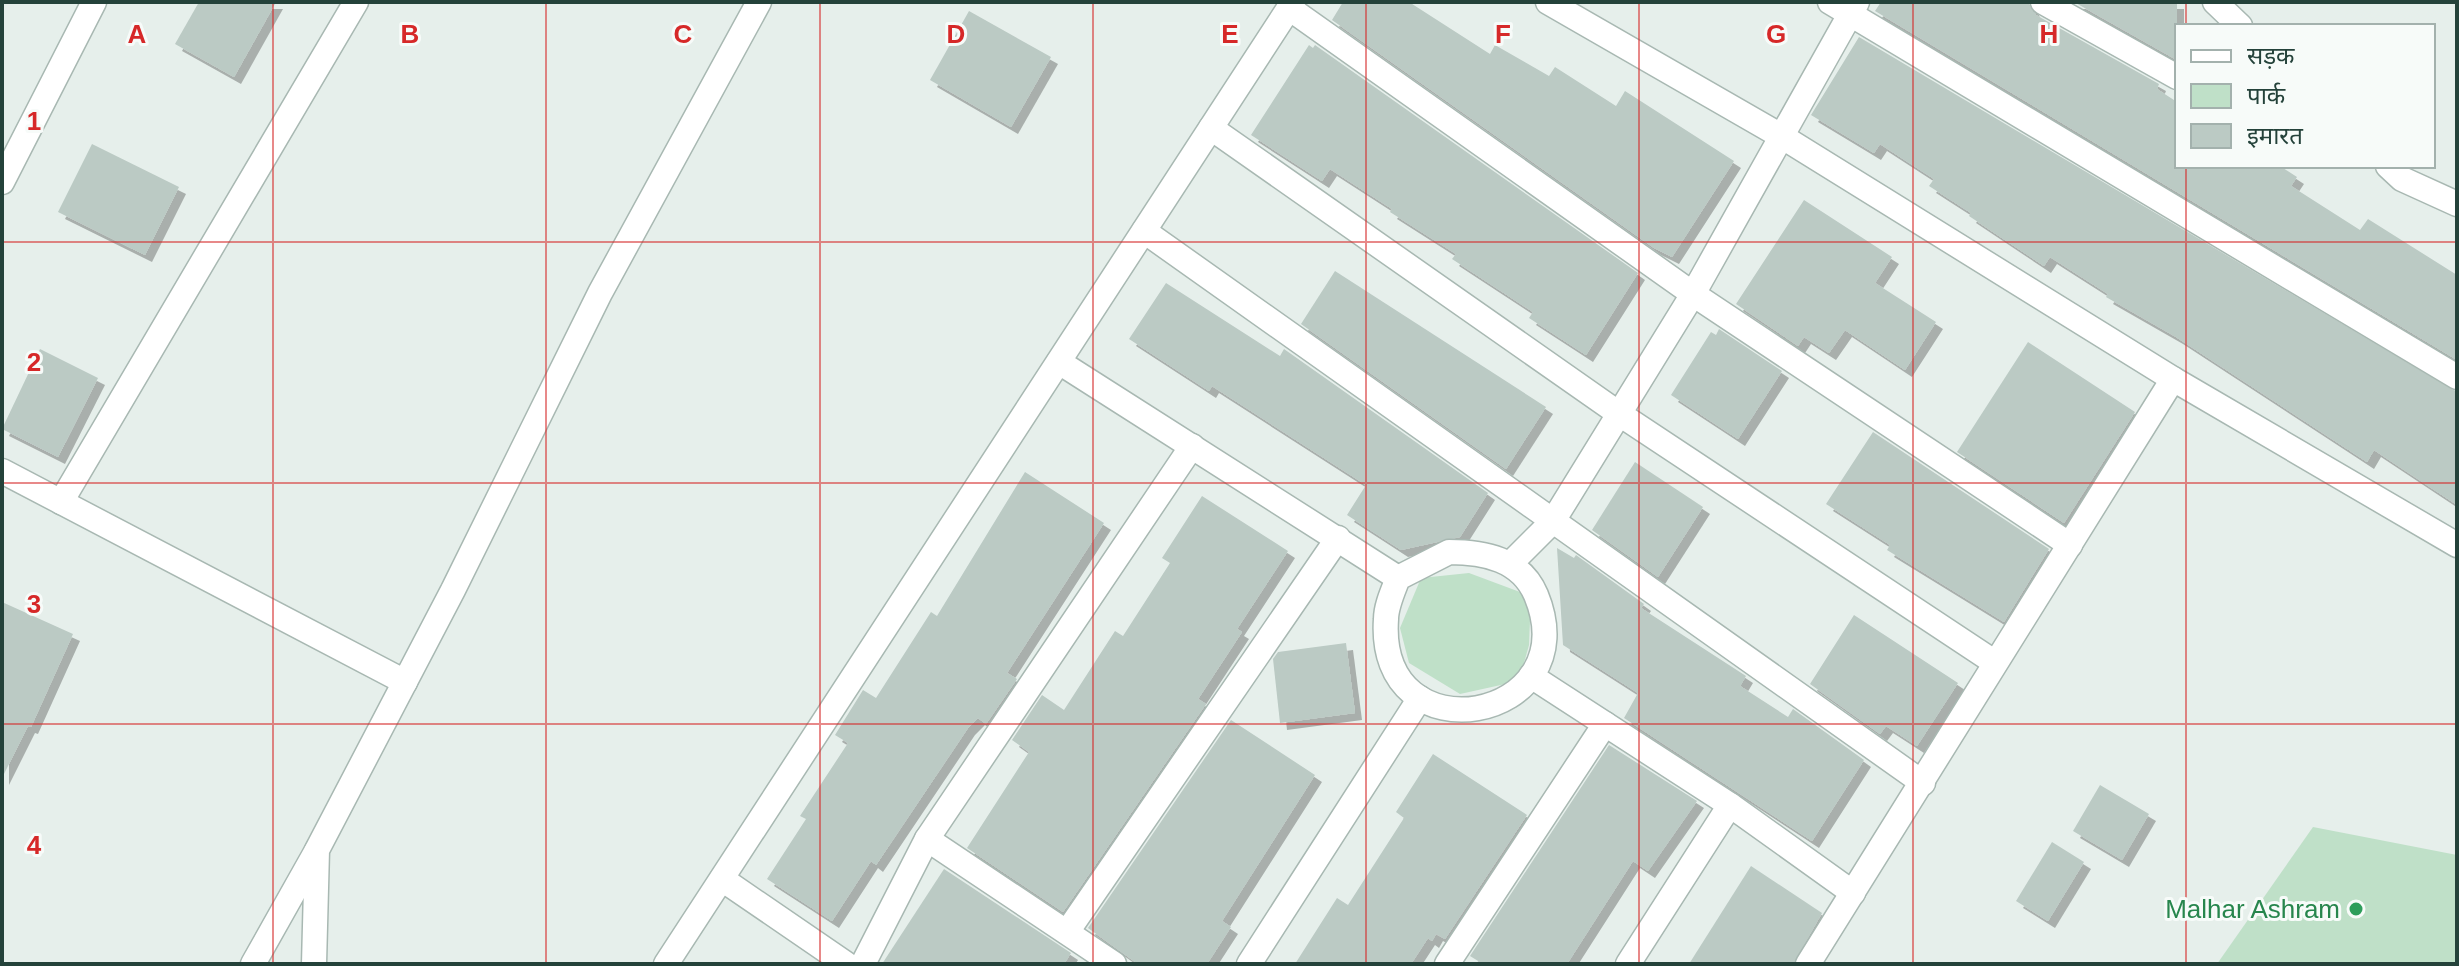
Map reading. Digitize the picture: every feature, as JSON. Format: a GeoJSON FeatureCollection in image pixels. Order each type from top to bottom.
{"type":"FeatureCollection","features":[{"type":"Feature","properties":{"kind":"street"},"geometry":{"type":"LineString","coordinates":[[2,182],[94,2]]}},
{"type":"Feature","properties":{"kind":"street"},"geometry":{"type":"LineString","coordinates":[[61,502],[356,2]]}},
{"type":"Feature","properties":{"kind":"street"},"geometry":{"type":"LineString","coordinates":[[253,964],[405,682],[600,293],[759,2]]}},
{"type":"Feature","properties":{"kind":"street"},"geometry":{"type":"LineString","coordinates":[[1548,2],[1781,136],[2173,379],[2457,545]]}},
{"type":"Feature","properties":{"kind":"street"},"geometry":{"type":"LineString","coordinates":[[2043,2],[2175,76]]}},
{"type":"Feature","properties":{"kind":"street"},"geometry":{"type":"LineString","coordinates":[[2215,2],[2238,24]]}},
{"type":"Feature","properties":{"kind":"street"},"geometry":{"type":"LineString","coordinates":[[666,964],[1291,5],[1693,294],[2070,545]]}},
{"type":"Feature","properties":{"kind":"street"},"geometry":{"type":"LineString","coordinates":[[1510,564],[1553,521],[1693,294],[1781,136],[1845,6],[2457,377]]}},
{"type":"Feature","properties":{"kind":"street"},"geometry":{"type":"LineString","coordinates":[[1211,128],[1618,413],[1994,662]]}},
{"type":"Feature","properties":{"kind":"street"},"geometry":{"type":"LineString","coordinates":[[2395,172],[2457,204]]}},
{"type":"Feature","properties":{"kind":"street"},"geometry":{"type":"LineString","coordinates":[[1144,231],[1923,783]]}},
{"type":"Feature","properties":{"kind":"street"},"geometry":{"type":"LineString","coordinates":[[1059,362],[1398,578]]}},
{"type":"Feature","properties":{"kind":"street"},"geometry":{"type":"LineString","coordinates":[[1808,964],[2173,379]]}},
{"type":"Feature","properties":{"kind":"street"},"geometry":{"type":"LineString","coordinates":[[863,964],[927,839],[1192,446]]}},
{"type":"Feature","properties":{"kind":"street"},"geometry":{"type":"LineString","coordinates":[[2,471],[405,682]]}},
{"type":"Feature","properties":{"kind":"street"},"geometry":{"type":"LineString","coordinates":[[1067,932],[1338,538]]}},
{"type":"Feature","properties":{"kind":"street"},"geometry":{"type":"LineString","coordinates":[[1449,552],[1481,552],[1510,564],[1532,586],[1544,615],[1543,646],[1531,676],[1509,698],[1480,710],[1449,710],[1420,698],[1397,676],[1385,647],[1386,615],[1398,578],[1449,552]]}},
{"type":"Feature","properties":{"kind":"street"},"geometry":{"type":"LineString","coordinates":[[1531,676],[1730,805],[1853,893]]}},
{"type":"Feature","properties":{"kind":"street"},"geometry":{"type":"LineString","coordinates":[[1249,964],[1420,698]]}},
{"type":"Feature","properties":{"kind":"street"},"geometry":{"type":"LineString","coordinates":[[1447,964],[1605,724]]}},
{"type":"Feature","properties":{"kind":"street"},"geometry":{"type":"LineString","coordinates":[[1628,964],[1730,805]]}},
{"type":"Feature","properties":{"kind":"street"},"geometry":{"type":"LineString","coordinates":[[927,839],[1114,964]]}},
{"type":"Feature","properties":{"kind":"street"},"geometry":{"type":"LineString","coordinates":[[314,964],[317,850]]}},
{"type":"Feature","properties":{"kind":"street"},"geometry":{"type":"LineString","coordinates":[[722,879],[846,964]]}},
{"type":"Feature","properties":{"kind":"green space"},"geometry":{"type":"Polygon","coordinates":[[[1469,573],[1531,596],[1529,645],[1519,681],[1460,694],[1409,663],[1400,628],[1421,578],[1469,573]]]}},
{"type":"Feature","properties":{"kind":"green space","name":"Malhar Ashram"},"geometry":{"type":"Polygon","coordinates":[[[2313,827],[2457,855],[2457,964],[2217,964],[2313,827]]]}},
{"type":"Feature","properties":{"kind":"building"},"geometry":{"type":"Polygon","coordinates":[[[199,2],[276,2],[234,77],[175,44],[199,2]]]}},
{"type":"Feature","properties":{"kind":"building"},"geometry":{"type":"Polygon","coordinates":[[[1343,2],[1409,2],[1490,54],[1495,45],[1549,76],[1555,67],[1616,106],[1625,91],[1734,161],[1672,257],[1654,248],[1332,20],[1343,2]]]}},
{"type":"Feature","properties":{"kind":"building"},"geometry":{"type":"Polygon","coordinates":[[[1881,2],[2028,2],[2036,15],[2159,84],[2157,89],[2175,101],[2175,168],[2283,168],[2297,177],[2291,186],[2360,230],[2368,219],[2457,275],[2457,360],[1875,11],[1881,2]]]}},
{"type":"Feature","properties":{"kind":"building"},"geometry":{"type":"Polygon","coordinates":[[[2074,2],[2177,2],[2175,59],[2074,2]]]}},
{"type":"Feature","properties":{"kind":"building"},"geometry":{"type":"Polygon","coordinates":[[[969,11],[1051,57],[1011,127],[930,80],[969,11]]]}},
{"type":"Feature","properties":{"kind":"building"},"geometry":{"type":"Polygon","coordinates":[[[1859,37],[2457,392],[2457,505],[2374,450],[2367,462],[2176,337],[2106,297],[2108,294],[2050,257],[2044,266],[1969,216],[1971,213],[1929,186],[1934,179],[1880,144],[1874,153],[1811,115],[1859,37]]]}},
{"type":"Feature","properties":{"kind":"building"},"geometry":{"type":"Polygon","coordinates":[[[1309,45],[1313,48],[1315,45],[1638,273],[1586,355],[1529,318],[1533,312],[1452,259],[1456,254],[1390,212],[1392,209],[1330,169],[1322,181],[1251,135],[1309,45]]]}},
{"type":"Feature","properties":{"kind":"building"},"geometry":{"type":"Polygon","coordinates":[[[92,144],[179,187],[145,255],[58,212],[92,144]]]}},
{"type":"Feature","properties":{"kind":"building"},"geometry":{"type":"Polygon","coordinates":[[[1804,200],[1892,257],[1875,283],[1936,322],[1905,370],[1845,330],[1829,353],[1804,337],[1798,346],[1736,304],[1804,200]]]}},
{"type":"Feature","properties":{"kind":"building"},"geometry":{"type":"Polygon","coordinates":[[[1335,271],[1546,407],[1506,469],[1301,324],[1335,271]]]}},
{"type":"Feature","properties":{"kind":"building"},"geometry":{"type":"Polygon","coordinates":[[[1166,283],[1280,356],[1284,349],[1488,493],[1460,537],[1401,550],[1347,515],[1366,485],[1212,386],[1209,391],[1129,339],[1166,283]]]}},
{"type":"Feature","properties":{"kind":"building"},"geometry":{"type":"Polygon","coordinates":[[[1719,329],[1782,371],[1738,439],[1671,395],[1711,332],[1716,335],[1719,329]]]}},
{"type":"Feature","properties":{"kind":"building"},"geometry":{"type":"Polygon","coordinates":[[[2028,342],[2135,412],[2064,523],[1957,452],[2028,342]]]}},
{"type":"Feature","properties":{"kind":"building"},"geometry":{"type":"Polygon","coordinates":[[[40,349],[98,378],[58,457],[2,429],[40,349]]]}},
{"type":"Feature","properties":{"kind":"building"},"geometry":{"type":"Polygon","coordinates":[[[1873,432],[2049,549],[2004,622],[1887,550],[1890,545],[1826,504],[1873,432]]]}},
{"type":"Feature","properties":{"kind":"building"},"geometry":{"type":"Polygon","coordinates":[[[1635,462],[1703,507],[1658,577],[1592,530],[1635,462]]]}},
{"type":"Feature","properties":{"kind":"building"},"geometry":{"type":"Polygon","coordinates":[[[1025,472],[1104,523],[1007,673],[1017,679],[986,724],[978,718],[968,728],[876,865],[871,861],[832,921],[767,879],[806,819],[800,816],[848,743],[835,735],[863,690],[876,698],[931,612],[937,616],[1025,472]]]}},
{"type":"Feature","properties":{"kind":"building"},"geometry":{"type":"Polygon","coordinates":[[[1202,496],[1288,551],[1237,629],[1242,632],[1198,699],[1206,704],[1063,912],[967,848],[1029,752],[1012,740],[1042,695],[1064,710],[1115,631],[1123,636],[1170,563],[1162,558],[1202,496]]]}},
{"type":"Feature","properties":{"kind":"building"},"geometry":{"type":"Polygon","coordinates":[[[1557,548],[1574,558],[1576,555],[1644,604],[1641,608],[1746,676],[1740,686],[1788,717],[1793,709],[1864,760],[1812,841],[1624,718],[1638,693],[1563,645],[1557,548]]]}},
{"type":"Feature","properties":{"kind":"building"},"geometry":{"type":"Polygon","coordinates":[[[2,602],[73,634],[31,727],[28,726],[2,778],[2,602]]]}},
{"type":"Feature","properties":{"kind":"building"},"geometry":{"type":"Polygon","coordinates":[[[1854,615],[1958,683],[1917,746],[1886,726],[1880,734],[1810,684],[1854,615]]]}},
{"type":"Feature","properties":{"kind":"building"},"geometry":{"type":"Polygon","coordinates":[[[1346,643],[1355,713],[1280,723],[1273,659],[1278,652],[1346,643]]]}},
{"type":"Feature","properties":{"kind":"building"},"geometry":{"type":"Polygon","coordinates":[[[1231,720],[1315,775],[1222,921],[1231,927],[1207,964],[1138,964],[1088,928],[1231,720]]]}},
{"type":"Feature","properties":{"kind":"building"},"geometry":{"type":"Polygon","coordinates":[[[1609,745],[1697,801],[1648,871],[1633,861],[1567,964],[1483,964],[1470,956],[1609,745]]]}},
{"type":"Feature","properties":{"kind":"building"},"geometry":{"type":"Polygon","coordinates":[[[1433,754],[1527,815],[1445,939],[1436,934],[1432,941],[1428,938],[1411,964],[1295,964],[1337,898],[1348,905],[1404,818],[1396,812],[1433,754]]]}},
{"type":"Feature","properties":{"kind":"building"},"geometry":{"type":"Polygon","coordinates":[[[2100,785],[2149,814],[2122,860],[2073,831],[2100,785]]]}},
{"type":"Feature","properties":{"kind":"building"},"geometry":{"type":"Polygon","coordinates":[[[2052,842],[2084,862],[2048,921],[2016,901],[2052,842]]]}},
{"type":"Feature","properties":{"kind":"building"},"geometry":{"type":"Polygon","coordinates":[[[1751,866],[1822,913],[1793,964],[1689,964],[1751,866]]]}},
{"type":"Feature","properties":{"kind":"building"},"geometry":{"type":"Polygon","coordinates":[[[944,869],[1071,953],[1064,964],[882,964],[944,869]]]}},
{"type":"Feature","properties":{"kind":"place","name":"Malhar Ashram"},"geometry":{"type":"Point","coordinates":[2356,909]}}]}
